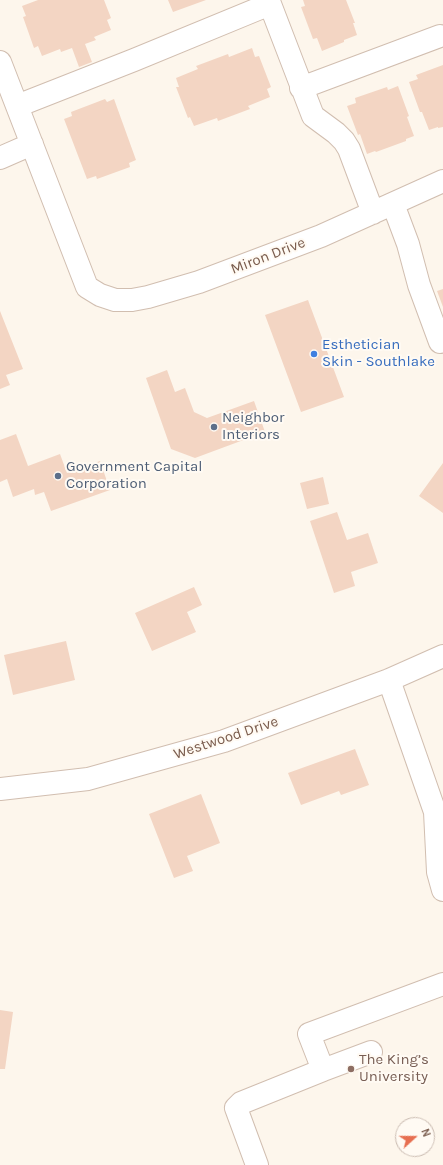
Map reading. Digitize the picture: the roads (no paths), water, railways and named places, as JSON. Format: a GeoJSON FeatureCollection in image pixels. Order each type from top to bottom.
{"type":"FeatureCollection","features":[{"type":"Feature","properties":{"kind":"street"},"geometry":{"type":"LineString","coordinates":[[17,106],[134,60],[269,2],[313,116],[336,133],[344,141],[349,149],[374,213]]}},
{"type":"Feature","properties":{"kind":"street"},"geometry":{"type":"LineString","coordinates":[[301,88],[440,36]]}},
{"type":"Feature","properties":{"kind":"street"},"geometry":{"type":"LineString","coordinates":[[0,62],[32,144],[0,158]]}},
{"type":"Feature","properties":{"kind":"street","name":"Miron Drive"},"geometry":{"type":"LineString","coordinates":[[32,144],[87,287],[100,295],[115,300],[132,300],[148,297],[199,282],[321,236],[443,181]]}},
{"type":"Feature","properties":{"kind":"street"},"geometry":{"type":"LineString","coordinates":[[393,204],[408,244],[419,285],[440,342]]}},
{"type":"Feature","properties":{"kind":"street","name":"Westwood Drive"},"geometry":{"type":"LineString","coordinates":[[0,789],[88,779],[224,741],[389,680],[443,656]]}},
{"type":"Feature","properties":{"kind":"street"},"geometry":{"type":"LineString","coordinates":[[389,680],[435,812],[438,872],[443,890]]}},
{"type":"Feature","properties":{"kind":"street"},"geometry":{"type":"LineString","coordinates":[[323,1070],[309,1034],[443,984]]}},
{"type":"Feature","properties":{"kind":"street"},"geometry":{"type":"LineString","coordinates":[[256,1165],[236,1108],[241,1103],[371,1052]]}},
{"type":"Feature","properties":{"kind":"place","name":"Esthetician Skin - Southlake"},"geometry":{"type":"Point","coordinates":[314,354]}},
{"type":"Feature","properties":{"kind":"place","name":"Neighbor Interiors"},"geometry":{"type":"Point","coordinates":[214,427]}},
{"type":"Feature","properties":{"kind":"place","name":"Government Capital Corporation"},"geometry":{"type":"Point","coordinates":[58,476]}},
{"type":"Feature","properties":{"kind":"place","name":"The King’s University"},"geometry":{"type":"Point","coordinates":[351,1069]}}]}
